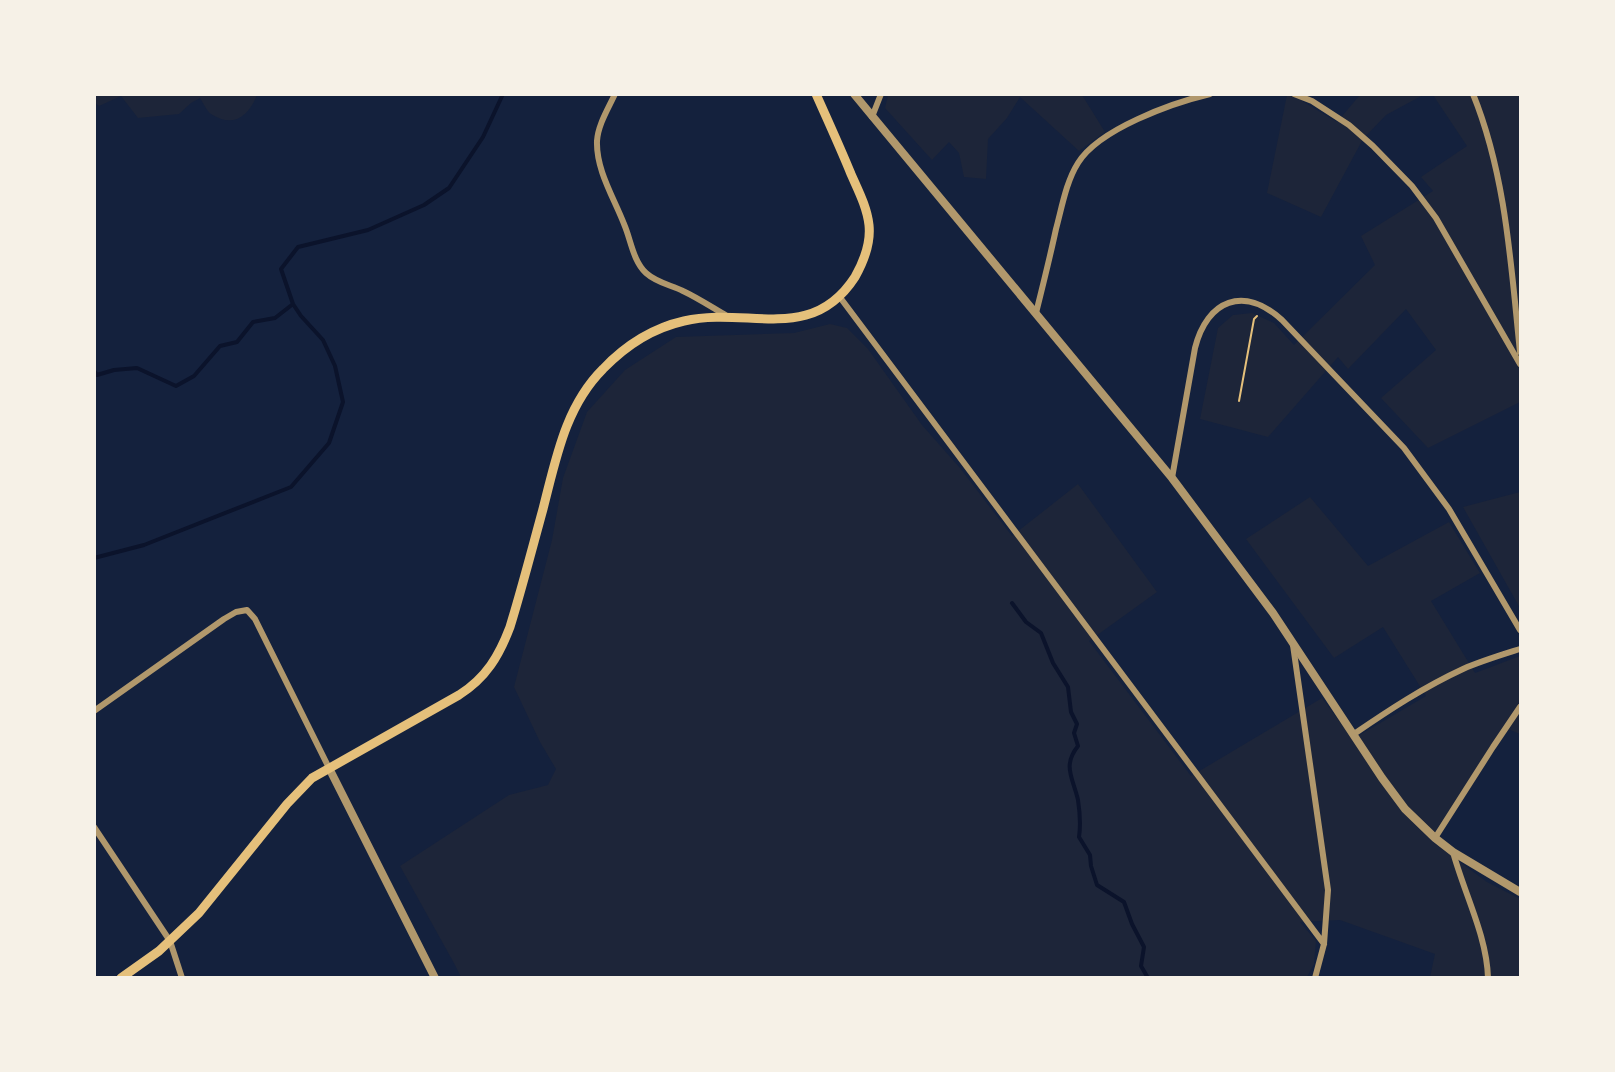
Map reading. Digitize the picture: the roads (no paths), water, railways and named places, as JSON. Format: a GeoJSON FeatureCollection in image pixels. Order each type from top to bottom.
{"type":"FeatureCollection","features":[{"type":"Feature","properties":{"kind":"main road"},"geometry":{"type":"LineString","coordinates":[[121,978],[170,941],[212,899],[297,792],[318,774],[459,695],[478,682],[492,666],[510,627],[567,423],[585,390],[601,370],[625,349],[656,331],[686,320],[803,317],[826,307],[839,296],[861,265],[868,247],[869,225],[857,186],[816,94]]}},
{"type":"Feature","properties":{"kind":"street"},"geometry":{"type":"LineString","coordinates":[[615,94],[600,127],[598,154],[607,185],[626,227],[637,261],[653,278],[690,294],[729,318]]}},
{"type":"Feature","properties":{"kind":"street"},"geometry":{"type":"LineString","coordinates":[[854,94],[1172,478],[1293,641],[1405,809],[1453,852],[1521,892]]}},
{"type":"Feature","properties":{"kind":"street"},"geometry":{"type":"LineString","coordinates":[[872,117],[881,94]]}},
{"type":"Feature","properties":{"kind":"street"},"geometry":{"type":"LineString","coordinates":[[1036,313],[1067,188],[1081,159],[1101,141],[1139,119],[1210,94]]}},
{"type":"Feature","properties":{"kind":"street"},"geometry":{"type":"LineString","coordinates":[[1294,94],[1312,101],[1349,125],[1412,186],[1436,218],[1521,364]]}},
{"type":"Feature","properties":{"kind":"street"},"geometry":{"type":"LineString","coordinates":[[1473,94],[1488,138],[1506,224],[1521,352]]}},
{"type":"Feature","properties":{"kind":"street"},"geometry":{"type":"LineString","coordinates":[[839,296],[1324,944]]}},
{"type":"Feature","properties":{"kind":"street"},"geometry":{"type":"LineString","coordinates":[[1172,478],[1195,348],[1204,323],[1219,308],[1231,302],[1244,300],[1264,306],[1281,320],[1404,448],[1449,509],[1521,630]]}},
{"type":"Feature","properties":{"kind":"street"},"geometry":{"type":"LineString","coordinates":[[94,711],[224,619],[236,612],[247,610],[255,619],[435,978]]}},
{"type":"Feature","properties":{"kind":"street"},"geometry":{"type":"LineString","coordinates":[[1293,641],[1328,880],[1324,944],[1316,978]]}},
{"type":"Feature","properties":{"kind":"street"},"geometry":{"type":"LineString","coordinates":[[1354,734],[1443,679],[1479,662],[1521,649]]}},
{"type":"Feature","properties":{"kind":"street"},"geometry":{"type":"LineString","coordinates":[[1435,838],[1521,707]]}},
{"type":"Feature","properties":{"kind":"street"},"geometry":{"type":"LineString","coordinates":[[94,828],[170,941],[182,978]]}},
{"type":"Feature","properties":{"kind":"street"},"geometry":{"type":"LineString","coordinates":[[1453,852],[1483,942],[1488,978]]}},
{"type":"Feature","properties":{"kind":"waterway"},"geometry":{"type":"LineString","coordinates":[[94,558],[144,545],[291,487],[329,443],[343,402],[335,366],[323,340],[293,304],[281,269],[298,247],[368,230],[424,205],[449,188],[483,137],[503,94]]}},
{"type":"Feature","properties":{"kind":"waterway"},"geometry":{"type":"LineString","coordinates":[[94,371],[97,375],[114,370],[137,368],[176,386],[194,376],[220,346],[237,342],[253,322],[275,318],[293,304]]}},
{"type":"Feature","properties":{"kind":"waterway"},"geometry":{"type":"LineString","coordinates":[[1012,603],[1026,622],[1041,633],[1053,663],[1068,687],[1071,712],[1077,724],[1074,733],[1078,746],[1073,753],[1070,772],[1079,805],[1079,837],[1090,855],[1097,885],[1124,902],[1144,947],[1141,966],[1148,978]]}}]}
